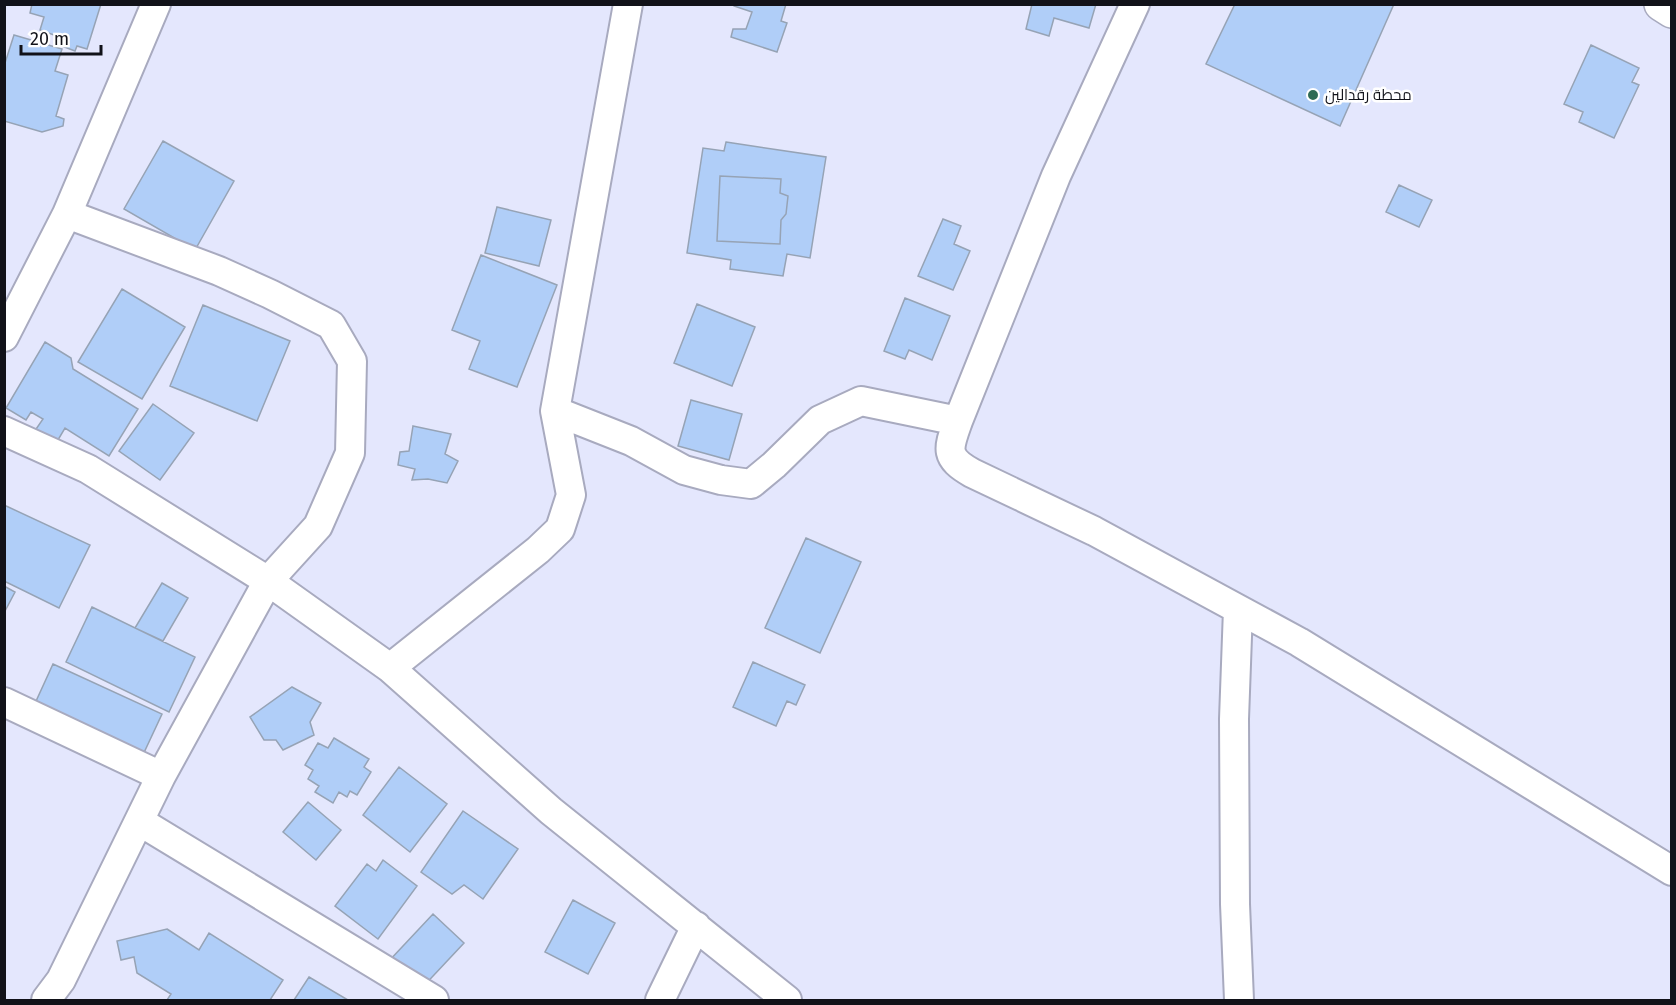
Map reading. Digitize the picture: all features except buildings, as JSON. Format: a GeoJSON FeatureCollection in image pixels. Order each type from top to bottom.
{"type":"FeatureCollection","features":[{"type":"Feature","properties":{"kind":"street"},"geometry":{"type":"LineString","coordinates":[[4,337],[67,213],[156,4]]}},
{"type":"Feature","properties":{"kind":"street"},"geometry":{"type":"LineString","coordinates":[[390,668],[538,550],[560,529],[571,495],[555,411],[628,4]]}},
{"type":"Feature","properties":{"kind":"street"},"geometry":{"type":"LineString","coordinates":[[1136,4],[1056,176],[958,421],[949,445],[950,456],[957,465],[1094,531],[1299,642],[1671,871]]}},
{"type":"Feature","properties":{"kind":"street"},"geometry":{"type":"LineString","coordinates":[[1661,4],[1671,11]]}},
{"type":"Feature","properties":{"kind":"street"},"geometry":{"type":"LineString","coordinates":[[46,1000],[61,980],[161,776],[268,581],[318,526],[350,453],[352,361],[331,325],[219,271],[67,213]]}},
{"type":"Feature","properties":{"kind":"street"},"geometry":{"type":"LineString","coordinates":[[555,411],[631,441],[684,470],[722,480],[751,484],[820,420],[861,401],[958,421]]}},
{"type":"Feature","properties":{"kind":"street"},"geometry":{"type":"LineString","coordinates":[[4,432],[88,469],[268,581],[390,668],[551,811],[787,1000]]}},
{"type":"Feature","properties":{"kind":"street"},"geometry":{"type":"LineString","coordinates":[[1238,609],[1234,730],[1235,904],[1239,1000]]}},
{"type":"Feature","properties":{"kind":"street"},"geometry":{"type":"LineString","coordinates":[[4,702],[161,776]]}},
{"type":"Feature","properties":{"kind":"street"},"geometry":{"type":"LineString","coordinates":[[139,821],[434,1000]]}},
{"type":"Feature","properties":{"kind":"street"},"geometry":{"type":"LineString","coordinates":[[660,1000],[696,926]]}},
{"type":"Feature","properties":{"kind":"place","name":"محطة رقدالين"},"geometry":{"type":"Point","coordinates":[1313,95]}}]}
